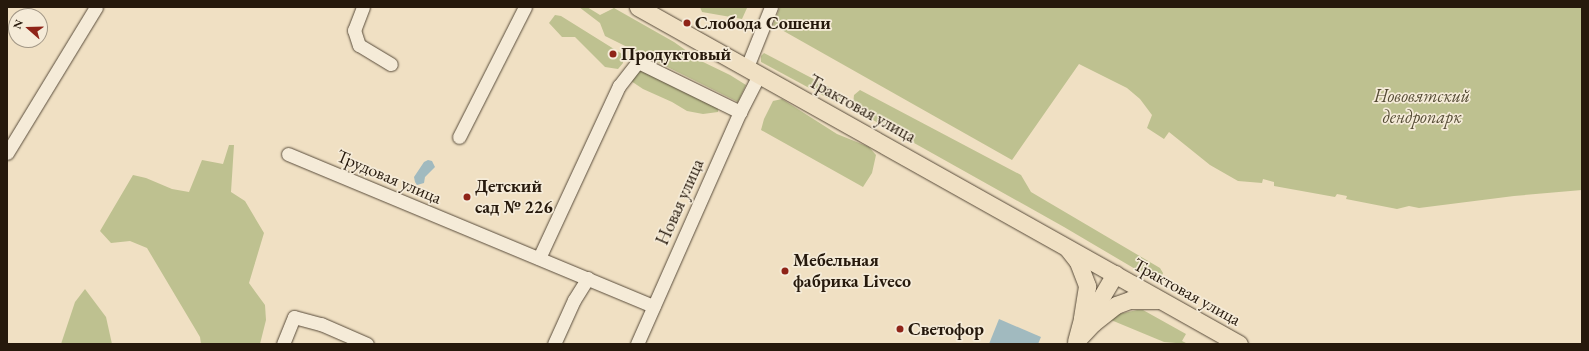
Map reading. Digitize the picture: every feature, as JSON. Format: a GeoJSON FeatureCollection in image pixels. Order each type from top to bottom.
{"type":"FeatureCollection","features":[{"type":"Feature","properties":{"kind":"main road","name":"Трактовая улица"},"geometry":{"type":"LineString","coordinates":[[638,7],[1067,246],[1239,344]]}},
{"type":"Feature","properties":{"kind":"main road"},"geometry":{"type":"LineString","coordinates":[[1067,246],[1080,268],[1086,286],[1082,319],[1075,342]]}},
{"type":"Feature","properties":{"kind":"main road"},"geometry":{"type":"LineString","coordinates":[[1075,342],[1115,274]]}},
{"type":"Feature","properties":{"kind":"main road"},"geometry":{"type":"LineString","coordinates":[[1075,342],[1092,322],[1116,305],[1130,300],[1160,300]]}},
{"type":"Feature","properties":{"kind":"street"},"geometry":{"type":"LineString","coordinates":[[7,153],[96,7]]}},
{"type":"Feature","properties":{"kind":"street"},"geometry":{"type":"LineString","coordinates":[[363,7],[354,30],[359,45],[391,64]]}},
{"type":"Feature","properties":{"kind":"street"},"geometry":{"type":"LineString","coordinates":[[459,137],[525,7]]}},
{"type":"Feature","properties":{"kind":"street","name":"Новая улица"},"geometry":{"type":"LineString","coordinates":[[637,344],[740,112],[771,7]]}},
{"type":"Feature","properties":{"kind":"street"},"geometry":{"type":"LineString","coordinates":[[539,258],[619,86],[638,62],[740,112]]}},
{"type":"Feature","properties":{"kind":"street","name":"Трудовая улица"},"geometry":{"type":"LineString","coordinates":[[288,154],[654,306]]}},
{"type":"Feature","properties":{"kind":"street"},"geometry":{"type":"LineString","coordinates":[[554,344],[574,300],[588,278]]}},
{"type":"Feature","properties":{"kind":"street"},"geometry":{"type":"LineString","coordinates":[[283,344],[294,317],[321,324],[368,344]]}},
{"type":"Feature","properties":{"kind":"green space"},"geometry":{"type":"Polygon","coordinates":[[[579,7],[587,7],[600,15],[614,8],[674,42],[701,61],[730,75],[746,85],[738,102],[605,36],[600,23],[579,7]]]}},
{"type":"Feature","properties":{"kind":"green space"},"geometry":{"type":"Polygon","coordinates":[[[700,7],[747,8],[742,19],[702,12],[700,7]]]}},
{"type":"Feature","properties":{"kind":"green space","name":"Нововятский дендропарк"},"geometry":{"type":"Polygon","coordinates":[[[780,7],[1582,7],[1582,190],[1514,196],[1419,208],[1409,206],[1397,209],[1346,199],[1347,196],[1337,194],[1335,197],[1274,186],[1274,182],[1263,179],[1262,183],[1238,181],[1210,165],[1169,132],[1164,139],[1147,128],[1152,115],[1140,99],[1127,88],[1079,64],[1012,160],[773,25],[780,7]]]}},
{"type":"Feature","properties":{"kind":"green space"},"geometry":{"type":"Polygon","coordinates":[[[555,15],[561,16],[622,54],[623,63],[618,69],[605,67],[575,37],[562,37],[549,23],[555,15]]]}},
{"type":"Feature","properties":{"kind":"green space"},"geometry":{"type":"Polygon","coordinates":[[[764,53],[844,95],[843,101],[837,103],[761,62],[761,56],[764,53]]]}},
{"type":"Feature","properties":{"kind":"green space"},"geometry":{"type":"Polygon","coordinates":[[[641,68],[655,73],[673,86],[686,87],[718,102],[718,112],[703,114],[687,111],[672,102],[643,89],[631,81],[641,68]]]}},
{"type":"Feature","properties":{"kind":"green space"},"geometry":{"type":"Polygon","coordinates":[[[860,90],[1021,175],[1031,192],[1160,268],[1163,273],[1159,283],[1064,227],[857,111],[853,105],[854,95],[860,90]]]}},
{"type":"Feature","properties":{"kind":"green space"},"geometry":{"type":"Polygon","coordinates":[[[782,99],[837,134],[869,147],[876,155],[872,173],[863,187],[761,130],[764,119],[773,101],[782,99]]]}},
{"type":"Feature","properties":{"kind":"green space"},"geometry":{"type":"Polygon","coordinates":[[[229,145],[234,145],[231,192],[245,201],[264,233],[249,283],[265,305],[266,320],[260,344],[201,344],[200,337],[147,248],[130,241],[111,243],[100,231],[133,175],[146,178],[172,189],[189,192],[202,160],[223,164],[229,145]]]}},
{"type":"Feature","properties":{"kind":"green space"},"geometry":{"type":"Polygon","coordinates":[[[85,289],[106,317],[112,344],[61,344],[75,302],[85,289]]]}},
{"type":"Feature","properties":{"kind":"green space"},"geometry":{"type":"Polygon","coordinates":[[[1143,310],[1186,334],[1182,341],[1188,344],[1164,342],[1111,320],[1119,314],[1143,310]]]}},
{"type":"Feature","properties":{"kind":"water"},"geometry":{"type":"Polygon","coordinates":[[[428,160],[432,161],[435,167],[425,177],[424,183],[417,185],[414,177],[424,162],[428,160]]]}},
{"type":"Feature","properties":{"kind":"water"},"geometry":{"type":"Polygon","coordinates":[[[999,319],[1041,337],[1038,344],[989,344],[999,319]]]}},
{"type":"Feature","properties":{"kind":"place","name":"Слобода Сошени"},"geometry":{"type":"Point","coordinates":[687,23]}},
{"type":"Feature","properties":{"kind":"place","name":"Продуктовый"},"geometry":{"type":"Point","coordinates":[613,54]}},
{"type":"Feature","properties":{"kind":"place","name":"Детский сад № 226"},"geometry":{"type":"Point","coordinates":[467,197]}},
{"type":"Feature","properties":{"kind":"place","name":"Мебельная фабрика Liveco"},"geometry":{"type":"Point","coordinates":[785,271]}},
{"type":"Feature","properties":{"kind":"place","name":"Светофор"},"geometry":{"type":"Point","coordinates":[900,329]}}]}
